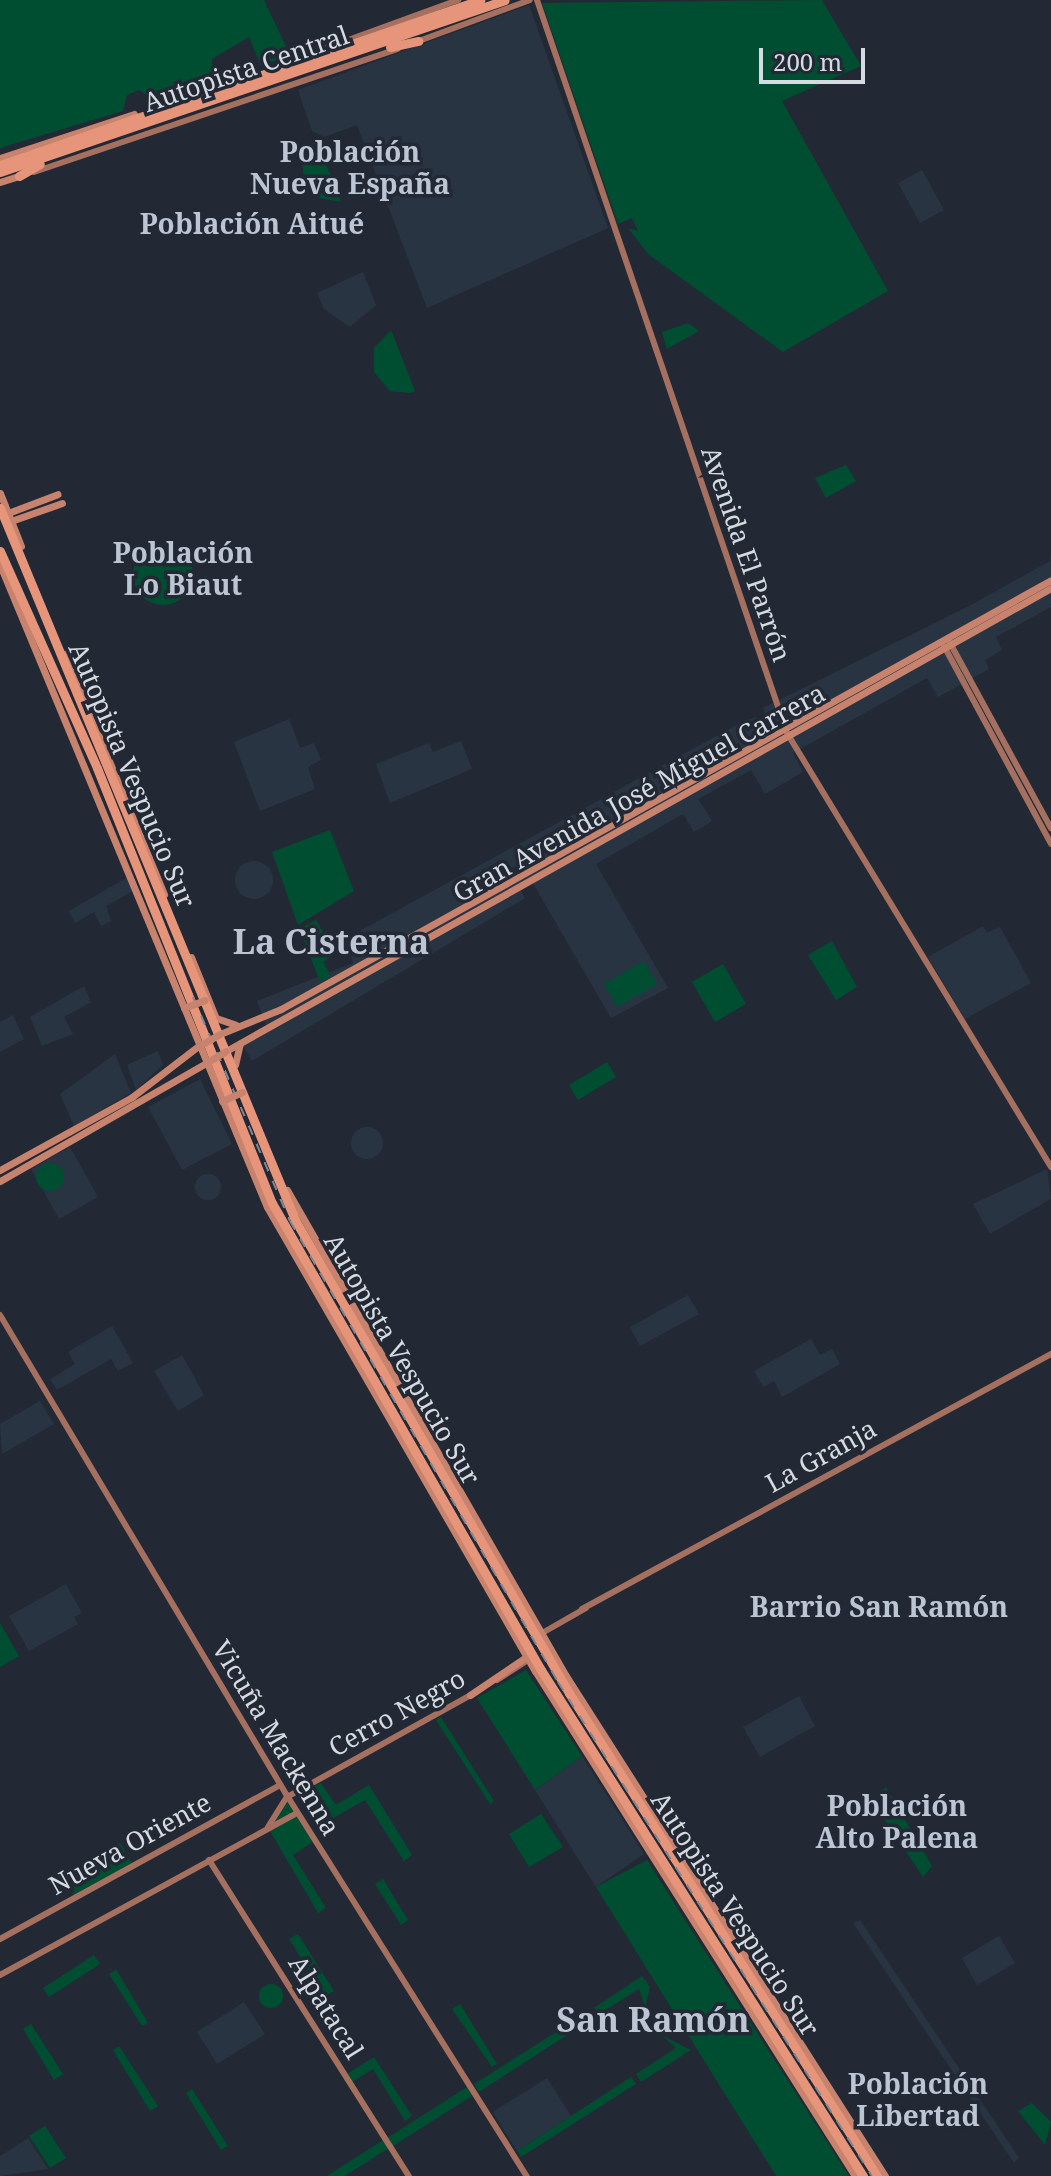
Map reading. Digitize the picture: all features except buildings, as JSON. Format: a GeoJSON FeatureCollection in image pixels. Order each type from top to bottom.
{"type":"FeatureCollection","features":[{"type":"Feature","properties":{"kind":"highway","name":"Autopista Central"},"geometry":{"type":"LineString","coordinates":[[0,165],[321,58],[480,0]]}},
{"type":"Feature","properties":{"kind":"highway","name":"Autopista Central"},"geometry":{"type":"LineString","coordinates":[[0,172],[359,53],[505,0]]}},
{"type":"Feature","properties":{"kind":"highway"},"geometry":{"type":"LineString","coordinates":[[359,53],[418,41]]}},
{"type":"Feature","properties":{"kind":"highway"},"geometry":{"type":"LineString","coordinates":[[227,83],[321,58]]}},
{"type":"Feature","properties":{"kind":"highway"},"geometry":{"type":"LineString","coordinates":[[19,176],[62,152]]}},
{"type":"Feature","properties":{"kind":"highway","name":"Autopista Vespucio Sur"},"geometry":{"type":"LineString","coordinates":[[6,514],[269,1167],[569,1693],[877,2176]]}},
{"type":"Feature","properties":{"kind":"highway","name":"Autopista Vespucio Sur"},"geometry":{"type":"LineString","coordinates":[[0,551],[97,768],[244,1144],[375,1381],[662,1863],[820,2110],[858,2176]]}},
{"type":"Feature","properties":{"kind":"highway"},"geometry":{"type":"LineString","coordinates":[[109,766],[148,851]]}},
{"type":"Feature","properties":{"kind":"highway"},"geometry":{"type":"LineString","coordinates":[[97,768],[124,857]]}},
{"type":"Feature","properties":{"kind":"highway"},"geometry":{"type":"LineString","coordinates":[[324,1257],[367,1343]]}},
{"type":"Feature","properties":{"kind":"highway"},"geometry":{"type":"LineString","coordinates":[[351,1355],[375,1381]]}},
{"type":"Feature","properties":{"kind":"highway"},"geometry":{"type":"LineString","coordinates":[[662,1863],[682,1907]]}},
{"type":"Feature","properties":{"kind":"highway"},"geometry":{"type":"LineString","coordinates":[[819,2086],[861,2138]]}},
{"type":"Feature","properties":{"kind":"main road"},"geometry":{"type":"LineString","coordinates":[[0,158],[227,83],[458,0]]}},
{"type":"Feature","properties":{"kind":"main road"},"geometry":{"type":"LineString","coordinates":[[0,182],[533,0]]}},
{"type":"Feature","properties":{"kind":"main road","name":"Avenida El Parrón"},"geometry":{"type":"LineString","coordinates":[[533,0],[786,730],[1051,1167]]}},
{"type":"Feature","properties":{"kind":"main road"},"geometry":{"type":"LineString","coordinates":[[0,493],[243,1089],[324,1257],[566,1676],[885,2176]]}},
{"type":"Feature","properties":{"kind":"main road"},"geometry":{"type":"LineString","coordinates":[[6,514],[58,494]]}},
{"type":"Feature","properties":{"kind":"main road"},"geometry":{"type":"LineString","coordinates":[[6,514],[62,503]]}},
{"type":"Feature","properties":{"kind":"main road"},"geometry":{"type":"LineString","coordinates":[[0,565],[124,857],[208,1078],[351,1355],[526,1659],[682,1907],[858,2176]]}},
{"type":"Feature","properties":{"kind":"main road","name":"Gran Avenida José Miguel Carrera"},"geometry":{"type":"LineString","coordinates":[[946,643],[1051,580]]}},
{"type":"Feature","properties":{"kind":"main road","name":"Gran Avenida José Miguel Carrera"},"geometry":{"type":"LineString","coordinates":[[0,1170],[132,1097],[184,1055],[220,1034],[320,986],[1051,588]]}},
{"type":"Feature","properties":{"kind":"main road"},"geometry":{"type":"LineString","coordinates":[[946,643],[1051,828]]}},
{"type":"Feature","properties":{"kind":"main road","name":"Gran Avenida José Miguel Carrera"},"geometry":{"type":"LineString","coordinates":[[0,1181],[317,996],[786,730]]}},
{"type":"Feature","properties":{"kind":"main road"},"geometry":{"type":"LineString","coordinates":[[999,740],[1051,844]]}},
{"type":"Feature","properties":{"kind":"main road"},"geometry":{"type":"LineString","coordinates":[[317,996],[320,986]]}},
{"type":"Feature","properties":{"kind":"main road"},"geometry":{"type":"LineString","coordinates":[[183,1011],[207,1001]]}},
{"type":"Feature","properties":{"kind":"main road"},"geometry":{"type":"LineString","coordinates":[[216,1018],[242,1024]]}},
{"type":"Feature","properties":{"kind":"main road"},"geometry":{"type":"LineString","coordinates":[[184,1055],[191,1035]]}},
{"type":"Feature","properties":{"kind":"main road"},"geometry":{"type":"LineString","coordinates":[[235,1065],[241,1042]]}},
{"type":"Feature","properties":{"kind":"main road"},"geometry":{"type":"LineString","coordinates":[[188,1074],[208,1078]]}},
{"type":"Feature","properties":{"kind":"main road"},"geometry":{"type":"LineString","coordinates":[[219,1099],[243,1089]]}},
{"type":"Feature","properties":{"kind":"main road","name":"Vicuña Mackenna"},"geometry":{"type":"LineString","coordinates":[[0,1315],[287,1797],[527,2176]]}},
{"type":"Feature","properties":{"kind":"main road","name":"La Granja"},"geometry":{"type":"LineString","coordinates":[[544,1632],[1051,1354]]}},
{"type":"Feature","properties":{"kind":"main road"},"geometry":{"type":"LineString","coordinates":[[470,1695],[526,1659]]}},
{"type":"Feature","properties":{"kind":"main road","name":"Cerro Negro"},"geometry":{"type":"LineString","coordinates":[[287,1797],[470,1695]]}},
{"type":"Feature","properties":{"kind":"main road","name":"Nueva Oriente"},"geometry":{"type":"LineString","coordinates":[[0,1939],[280,1785]]}},
{"type":"Feature","properties":{"kind":"main road"},"geometry":{"type":"LineString","coordinates":[[267,1828],[287,1797]]}},
{"type":"Feature","properties":{"kind":"main road"},"geometry":{"type":"LineString","coordinates":[[0,1975],[297,1813]]}},
{"type":"Feature","properties":{"kind":"main road","name":"Alpatacal"},"geometry":{"type":"LineString","coordinates":[[209,1860],[409,2176]]}},
{"type":"Feature","properties":{"kind":"shaded area"},"geometry":{"type":"Polygon","coordinates":[[[529,5],[608,228],[427,308],[357,125],[324,137],[312,131],[298,90],[529,5]]]}},
{"type":"Feature","properties":{"kind":"shaded area"},"geometry":{"type":"Polygon","coordinates":[[[922,170],[944,210],[920,223],[898,183],[922,170]]]}},
{"type":"Feature","properties":{"kind":"shaded area"},"geometry":{"type":"Polygon","coordinates":[[[363,272],[376,305],[350,327],[324,309],[317,293],[363,272]]]}},
{"type":"Feature","properties":{"kind":"shaded area"},"geometry":{"type":"Polygon","coordinates":[[[1051,551],[1051,607],[996,637],[1002,650],[985,660],[989,669],[938,697],[927,678],[793,753],[803,772],[765,794],[751,770],[698,799],[712,821],[694,832],[683,814],[596,864],[668,988],[611,1018],[531,880],[519,887],[525,898],[252,1061],[243,1046],[268,1031],[257,1001],[353,963],[345,939],[742,722],[756,717],[764,732],[770,728],[763,708],[973,604],[1050,561],[1051,551]]]}},
{"type":"Feature","properties":{"kind":"shaded area"},"geometry":{"type":"Polygon","coordinates":[[[289,719],[300,748],[314,743],[321,760],[308,767],[315,789],[260,811],[234,742],[289,719]]]}},
{"type":"Feature","properties":{"kind":"shaded area"},"geometry":{"type":"Polygon","coordinates":[[[461,741],[472,769],[390,803],[376,764],[429,743],[433,752],[461,741]]]}},
{"type":"Feature","properties":{"kind":"shaded area"},"geometry":{"type":"Polygon","coordinates":[[[254,861],[268,866],[273,880],[268,894],[254,899],[240,894],[235,880],[240,866],[254,861]]]}},
{"type":"Feature","properties":{"kind":"shaded area"},"geometry":{"type":"Polygon","coordinates":[[[128,877],[133,891],[106,906],[111,921],[101,926],[94,912],[75,923],[69,911],[128,877]]]}},
{"type":"Feature","properties":{"kind":"shaded area"},"geometry":{"type":"Polygon","coordinates":[[[983,926],[987,933],[1000,927],[1031,983],[965,1019],[928,957],[983,926]]]}},
{"type":"Feature","properties":{"kind":"shaded area"},"geometry":{"type":"Polygon","coordinates":[[[84,986],[91,1002],[64,1017],[73,1034],[42,1046],[30,1017],[84,986]]]}},
{"type":"Feature","properties":{"kind":"shaded area"},"geometry":{"type":"Polygon","coordinates":[[[13,1015],[24,1039],[0,1052],[0,1022],[13,1015]]]}},
{"type":"Feature","properties":{"kind":"shaded area"},"geometry":{"type":"Polygon","coordinates":[[[158,1051],[163,1065],[136,1090],[127,1065],[158,1051]]]}},
{"type":"Feature","properties":{"kind":"shaded area"},"geometry":{"type":"Polygon","coordinates":[[[115,1054],[131,1093],[74,1126],[60,1094],[115,1054]]]}},
{"type":"Feature","properties":{"kind":"shaded area"},"geometry":{"type":"Polygon","coordinates":[[[200,1079],[232,1144],[182,1170],[148,1107],[200,1079]]]}},
{"type":"Feature","properties":{"kind":"shaded area"},"geometry":{"type":"Polygon","coordinates":[[[367,1127],[378,1132],[383,1143],[378,1154],[367,1159],[356,1154],[351,1143],[356,1132],[367,1127]]]}},
{"type":"Feature","properties":{"kind":"shaded area"},"geometry":{"type":"Polygon","coordinates":[[[70,1147],[98,1197],[59,1219],[31,1169],[70,1147]]]}},
{"type":"Feature","properties":{"kind":"shaded area"},"geometry":{"type":"Polygon","coordinates":[[[1047,1169],[1051,1199],[990,1234],[973,1204],[1047,1169]]]}},
{"type":"Feature","properties":{"kind":"shaded area"},"geometry":{"type":"Polygon","coordinates":[[[208,1174],[218,1177],[221,1187],[218,1197],[208,1200],[198,1197],[195,1187],[198,1177],[208,1174]]]}},
{"type":"Feature","properties":{"kind":"shaded area"},"geometry":{"type":"Polygon","coordinates":[[[688,1295],[699,1314],[640,1346],[630,1327],[688,1295]]]}},
{"type":"Feature","properties":{"kind":"shaded area"},"geometry":{"type":"Polygon","coordinates":[[[112,1326],[133,1363],[118,1371],[111,1359],[57,1390],[50,1379],[75,1364],[68,1352],[112,1326]]]}},
{"type":"Feature","properties":{"kind":"shaded area"},"geometry":{"type":"Polygon","coordinates":[[[811,1339],[820,1355],[832,1349],[840,1364],[782,1397],[774,1381],[763,1387],[754,1371],[811,1339]]]}},
{"type":"Feature","properties":{"kind":"shaded area"},"geometry":{"type":"Polygon","coordinates":[[[182,1355],[204,1395],[178,1411],[154,1371],[182,1355]]]}},
{"type":"Feature","properties":{"kind":"shaded area"},"geometry":{"type":"Polygon","coordinates":[[[40,1401],[54,1424],[2,1454],[0,1424],[40,1401]]]}},
{"type":"Feature","properties":{"kind":"shaded area"},"geometry":{"type":"Polygon","coordinates":[[[66,1584],[82,1613],[74,1617],[78,1624],[29,1651],[9,1616],[66,1584]]]}},
{"type":"Feature","properties":{"kind":"shaded area"},"geometry":{"type":"Polygon","coordinates":[[[799,1696],[815,1726],[760,1757],[743,1727],[799,1696]]]}},
{"type":"Feature","properties":{"kind":"shaded area"},"geometry":{"type":"Polygon","coordinates":[[[582,1756],[644,1854],[596,1887],[535,1790],[582,1756]]]}},
{"type":"Feature","properties":{"kind":"shaded area"},"geometry":{"type":"Polygon","coordinates":[[[860,1920],[1019,2158],[1014,2163],[853,1923],[860,1920]]]}},
{"type":"Feature","properties":{"kind":"shaded area"},"geometry":{"type":"Polygon","coordinates":[[[999,1936],[1015,1963],[977,1985],[962,1958],[999,1936]]]}},
{"type":"Feature","properties":{"kind":"shaded area"},"geometry":{"type":"Polygon","coordinates":[[[244,2002],[265,2034],[217,2064],[197,2032],[244,2002]]]}},
{"type":"Feature","properties":{"kind":"shaded area"},"geometry":{"type":"Polygon","coordinates":[[[547,2078],[571,2116],[517,2151],[493,2112],[547,2078]]]}},
{"type":"Feature","properties":{"kind":"shaded area"},"geometry":{"type":"Polygon","coordinates":[[[28,2138],[48,2169],[0,2176],[0,2156],[28,2138]]]}},
{"type":"Feature","properties":{"kind":"green space"},"geometry":{"type":"Polygon","coordinates":[[[0,0],[264,0],[290,55],[261,66],[249,37],[212,59],[214,82],[154,101],[139,90],[127,95],[123,111],[0,148],[0,0]]]}},
{"type":"Feature","properties":{"kind":"green space"},"geometry":{"type":"Polygon","coordinates":[[[822,0],[861,66],[782,101],[888,291],[783,352],[648,254],[628,228],[638,231],[632,218],[618,224],[542,3],[822,0]]]}},
{"type":"Feature","properties":{"kind":"green space"},"geometry":{"type":"Polygon","coordinates":[[[316,140],[341,202],[319,198],[304,182],[302,158],[316,140]]]}},
{"type":"Feature","properties":{"kind":"green space"},"geometry":{"type":"Polygon","coordinates":[[[688,323],[699,331],[667,349],[662,332],[688,323]]]}},
{"type":"Feature","properties":{"kind":"green space"},"geometry":{"type":"Polygon","coordinates":[[[391,330],[415,391],[410,393],[390,391],[374,372],[374,348],[391,330]]]}},
{"type":"Feature","properties":{"kind":"green space"},"geometry":{"type":"Polygon","coordinates":[[[846,465],[856,481],[826,498],[815,478],[846,465]]]}},
{"type":"Feature","properties":{"kind":"green space"},"geometry":{"type":"Polygon","coordinates":[[[163,545],[175,547],[184,554],[191,563],[191,587],[184,596],[175,603],[163,605],[151,603],[142,596],[135,587],[133,575],[135,563],[142,554],[151,547],[163,545]]]}},
{"type":"Feature","properties":{"kind":"green space"},"geometry":{"type":"Polygon","coordinates":[[[330,830],[354,891],[298,925],[272,852],[330,830]]]}},
{"type":"Feature","properties":{"kind":"green space"},"geometry":{"type":"Polygon","coordinates":[[[316,920],[335,954],[323,962],[331,976],[320,982],[300,929],[316,920]]]}},
{"type":"Feature","properties":{"kind":"green space"},"geometry":{"type":"Polygon","coordinates":[[[832,941],[857,987],[836,1000],[808,955],[832,941]]]}},
{"type":"Feature","properties":{"kind":"green space"},"geometry":{"type":"Polygon","coordinates":[[[644,961],[657,984],[617,1007],[604,984],[644,961]]]}},
{"type":"Feature","properties":{"kind":"green space"},"geometry":{"type":"Polygon","coordinates":[[[723,964],[746,1004],[715,1022],[692,982],[723,964]]]}},
{"type":"Feature","properties":{"kind":"green space"},"geometry":{"type":"Polygon","coordinates":[[[607,1062],[616,1077],[578,1100],[569,1085],[607,1062]]]}},
{"type":"Feature","properties":{"kind":"green space"},"geometry":{"type":"Polygon","coordinates":[[[50,1163],[60,1167],[64,1177],[60,1187],[50,1191],[40,1187],[36,1177],[40,1167],[50,1163]]]}},
{"type":"Feature","properties":{"kind":"green space"},"geometry":{"type":"Polygon","coordinates":[[[0,1623],[19,1656],[0,1667],[0,1623]]]}},
{"type":"Feature","properties":{"kind":"green space"},"geometry":{"type":"Polygon","coordinates":[[[526,1670],[582,1756],[535,1790],[477,1698],[526,1670]]]}},
{"type":"Feature","properties":{"kind":"green space"},"geometry":{"type":"Polygon","coordinates":[[[441,1717],[494,1801],[490,1804],[436,1720],[441,1717]]]}},
{"type":"Feature","properties":{"kind":"green space"},"geometry":{"type":"Polygon","coordinates":[[[321,1783],[336,1805],[369,1785],[412,1855],[404,1861],[365,1800],[333,1818],[315,1786],[321,1783]]]}},
{"type":"Feature","properties":{"kind":"green space"},"geometry":{"type":"Polygon","coordinates":[[[886,1787],[932,1866],[923,1877],[872,1801],[886,1787]]]}},
{"type":"Feature","properties":{"kind":"green space"},"geometry":{"type":"Polygon","coordinates":[[[287,1802],[313,1842],[293,1855],[326,1908],[318,1913],[270,1831],[287,1802]]]}},
{"type":"Feature","properties":{"kind":"green space"},"geometry":{"type":"Polygon","coordinates":[[[541,1814],[563,1847],[529,1867],[509,1834],[541,1814]]]}},
{"type":"Feature","properties":{"kind":"green space"},"geometry":{"type":"Polygon","coordinates":[[[120,1843],[132,1863],[74,1896],[62,1875],[120,1843]]]}},
{"type":"Feature","properties":{"kind":"green space"},"geometry":{"type":"Polygon","coordinates":[[[647,1860],[849,2176],[776,2176],[596,1887],[647,1860]]]}},
{"type":"Feature","properties":{"kind":"green space"},"geometry":{"type":"Polygon","coordinates":[[[383,1879],[408,1920],[401,1925],[375,1884],[383,1879]]]}},
{"type":"Feature","properties":{"kind":"green space"},"geometry":{"type":"Polygon","coordinates":[[[298,1934],[334,1991],[314,2003],[310,1997],[321,1990],[289,1939],[298,1934]]]}},
{"type":"Feature","properties":{"kind":"green space"},"geometry":{"type":"Polygon","coordinates":[[[94,1955],[100,1964],[49,1997],[43,1988],[94,1955]]]}},
{"type":"Feature","properties":{"kind":"green space"},"geometry":{"type":"Polygon","coordinates":[[[116,1969],[148,2023],[142,2026],[109,1974],[116,1969]]]}},
{"type":"Feature","properties":{"kind":"green space"},"geometry":{"type":"Polygon","coordinates":[[[642,1976],[650,1987],[645,2007],[639,1989],[599,2014],[594,2008],[642,1976]]]}},
{"type":"Feature","properties":{"kind":"green space"},"geometry":{"type":"Polygon","coordinates":[[[271,1984],[279,1988],[283,1996],[279,2004],[271,2008],[263,2004],[259,1996],[263,1988],[271,1984]]]}},
{"type":"Feature","properties":{"kind":"green space"},"geometry":{"type":"Polygon","coordinates":[[[460,2004],[497,2064],[492,2067],[452,2009],[460,2004]]]}},
{"type":"Feature","properties":{"kind":"green space"},"geometry":{"type":"Polygon","coordinates":[[[591,2010],[595,2017],[479,2092],[474,2084],[591,2010]]]}},
{"type":"Feature","properties":{"kind":"green space"},"geometry":{"type":"Polygon","coordinates":[[[31,2024],[63,2074],[54,2080],[23,2029],[31,2024]]]}},
{"type":"Feature","properties":{"kind":"green space"},"geometry":{"type":"Polygon","coordinates":[[[663,2036],[691,2050],[641,2082],[636,2074],[676,2048],[663,2036]]]}},
{"type":"Feature","properties":{"kind":"green space"},"geometry":{"type":"Polygon","coordinates":[[[119,2046],[158,2106],[150,2111],[113,2050],[119,2046]]]}},
{"type":"Feature","properties":{"kind":"green space"},"geometry":{"type":"Polygon","coordinates":[[[374,2057],[412,2116],[405,2121],[373,2069],[352,2082],[347,2074],[374,2057]]]}},
{"type":"Feature","properties":{"kind":"green space"},"geometry":{"type":"Polygon","coordinates":[[[631,2077],[636,2084],[521,2157],[517,2151],[631,2077]]]}},
{"type":"Feature","properties":{"kind":"green space"},"geometry":{"type":"Polygon","coordinates":[[[467,2087],[472,2096],[393,2146],[387,2138],[467,2087]]]}},
{"type":"Feature","properties":{"kind":"green space"},"geometry":{"type":"Polygon","coordinates":[[[192,2089],[228,2146],[221,2150],[186,2093],[192,2089]]]}},
{"type":"Feature","properties":{"kind":"green space"},"geometry":{"type":"Polygon","coordinates":[[[1032,2103],[1051,2122],[1045,2145],[1018,2111],[1032,2103]]]}},
{"type":"Feature","properties":{"kind":"green space"},"geometry":{"type":"Polygon","coordinates":[[[45,2126],[66,2158],[50,2168],[29,2136],[45,2126]]]}},
{"type":"Feature","properties":{"kind":"green space"},"geometry":{"type":"Polygon","coordinates":[[[383,2140],[389,2148],[345,2176],[327,2176],[383,2140]]]}},
{"type":"Feature","properties":{"kind":"railway"},"geometry":{"type":"LineString","coordinates":[[193,997],[290,1221],[558,1682],[872,2176]]}},
{"type":"Feature","properties":{"kind":"district","name":"Población Nueva España"},"geometry":{"type":"Point","coordinates":[350,167]}},
{"type":"Feature","properties":{"kind":"district","name":"Población Aitué"},"geometry":{"type":"Point","coordinates":[252,223]}},
{"type":"Feature","properties":{"kind":"district","name":"Población Lo Biaut"},"geometry":{"type":"Point","coordinates":[183,568]}},
{"type":"Feature","properties":{"kind":"district","name":"La Cisterna"},"geometry":{"type":"Point","coordinates":[331,942]}},
{"type":"Feature","properties":{"kind":"district","name":"Barrio San Ramón"},"geometry":{"type":"Point","coordinates":[879,1606]}},
{"type":"Feature","properties":{"kind":"district","name":"Población Alto Palena"},"geometry":{"type":"Point","coordinates":[897,1821]}},
{"type":"Feature","properties":{"kind":"district","name":"San Ramón"},"geometry":{"type":"Point","coordinates":[653,2020]}},
{"type":"Feature","properties":{"kind":"district","name":"Población Libertad"},"geometry":{"type":"Point","coordinates":[918,2099]}}]}
